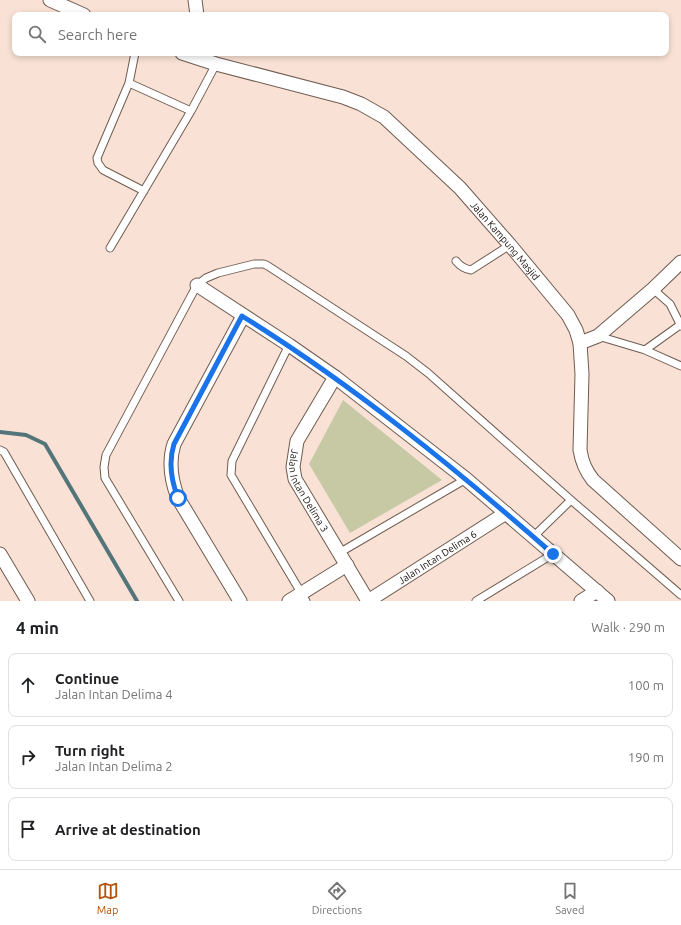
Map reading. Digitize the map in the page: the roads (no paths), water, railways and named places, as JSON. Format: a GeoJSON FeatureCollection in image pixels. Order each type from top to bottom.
{"type":"FeatureCollection","features":[{"type":"Feature","properties":{"kind":"street"},"geometry":{"type":"LineString","coordinates":[[50,0],[77,12]]}},
{"type":"Feature","properties":{"kind":"street"},"geometry":{"type":"LineString","coordinates":[[195,0],[197,12]]}},
{"type":"Feature","properties":{"kind":"street","name":"Jalan Kampung Masjid"},"geometry":{"type":"LineString","coordinates":[[198,56],[216,64],[343,97],[361,104],[384,118],[460,188],[568,315],[576,330],[580,343],[582,374],[580,450],[586,471],[593,480],[681,559]]}},
{"type":"Feature","properties":{"kind":"street"},"geometry":{"type":"LineString","coordinates":[[580,343],[598,336],[681,262]]}},
{"type":"Feature","properties":{"kind":"street"},"geometry":{"type":"LineString","coordinates":[[197,286],[289,345],[335,377],[466,479],[608,601]]}},
{"type":"Feature","properties":{"kind":"street"},"geometry":{"type":"LineString","coordinates":[[240,601],[178,498],[170,470],[171,455],[174,444],[242,316]]}},
{"type":"Feature","properties":{"kind":"street","name":"Jalan Intan Delima 3"},"geometry":{"type":"LineString","coordinates":[[335,377],[297,440],[293,467],[295,480],[368,601]]}},
{"type":"Feature","properties":{"kind":"street","name":"Jalan Intan Delima 6"},"geometry":{"type":"LineString","coordinates":[[368,601],[506,513]]}},
{"type":"Feature","properties":{"kind":"street"},"geometry":{"type":"LineString","coordinates":[[0,554],[5,574],[28,601]]}},
{"type":"Feature","properties":{"kind":"street"},"geometry":{"type":"LineString","coordinates":[[288,601],[304,597],[347,565]]}},
{"type":"Feature","properties":{"kind":"street"},"geometry":{"type":"LineString","coordinates":[[581,601],[597,591]]}},
{"type":"Feature","properties":{"kind":"lane"},"geometry":{"type":"LineString","coordinates":[[134,56],[129,83],[98,158],[98,163],[103,170],[144,191]]}},
{"type":"Feature","properties":{"kind":"lane"},"geometry":{"type":"LineString","coordinates":[[110,248],[191,112],[216,64]]}},
{"type":"Feature","properties":{"kind":"lane"},"geometry":{"type":"LineString","coordinates":[[129,83],[191,112]]}},
{"type":"Feature","properties":{"kind":"lane"},"geometry":{"type":"LineString","coordinates":[[456,261],[466,270],[471,270],[510,245]]}},
{"type":"Feature","properties":{"kind":"lane"},"geometry":{"type":"LineString","coordinates":[[179,601],[110,488],[105,478],[104,467],[106,455],[110,445],[197,286],[206,278],[218,273],[254,264],[264,264],[268,266],[406,356],[428,373],[681,596]]}},
{"type":"Feature","properties":{"kind":"lane"},"geometry":{"type":"LineString","coordinates":[[645,350],[681,326],[670,304],[652,289]]}},
{"type":"Feature","properties":{"kind":"lane"},"geometry":{"type":"LineString","coordinates":[[598,336],[645,350],[681,366]]}},
{"type":"Feature","properties":{"kind":"lane"},"geometry":{"type":"LineString","coordinates":[[289,345],[232,461],[231,475],[304,597]]}},
{"type":"Feature","properties":{"kind":"lane"},"geometry":{"type":"LineString","coordinates":[[0,450],[4,452],[87,600]]}},
{"type":"Feature","properties":{"kind":"lane"},"geometry":{"type":"LineString","coordinates":[[339,553],[466,479]]}},
{"type":"Feature","properties":{"kind":"lane"},"geometry":{"type":"LineString","coordinates":[[533,536],[571,500]]}},
{"type":"Feature","properties":{"kind":"lane"},"geometry":{"type":"LineString","coordinates":[[476,601],[553,554]]}},
{"type":"Feature","properties":{"kind":"waterway"},"geometry":{"type":"LineString","coordinates":[[0,432],[26,435],[45,444],[137,601]]}}]}
